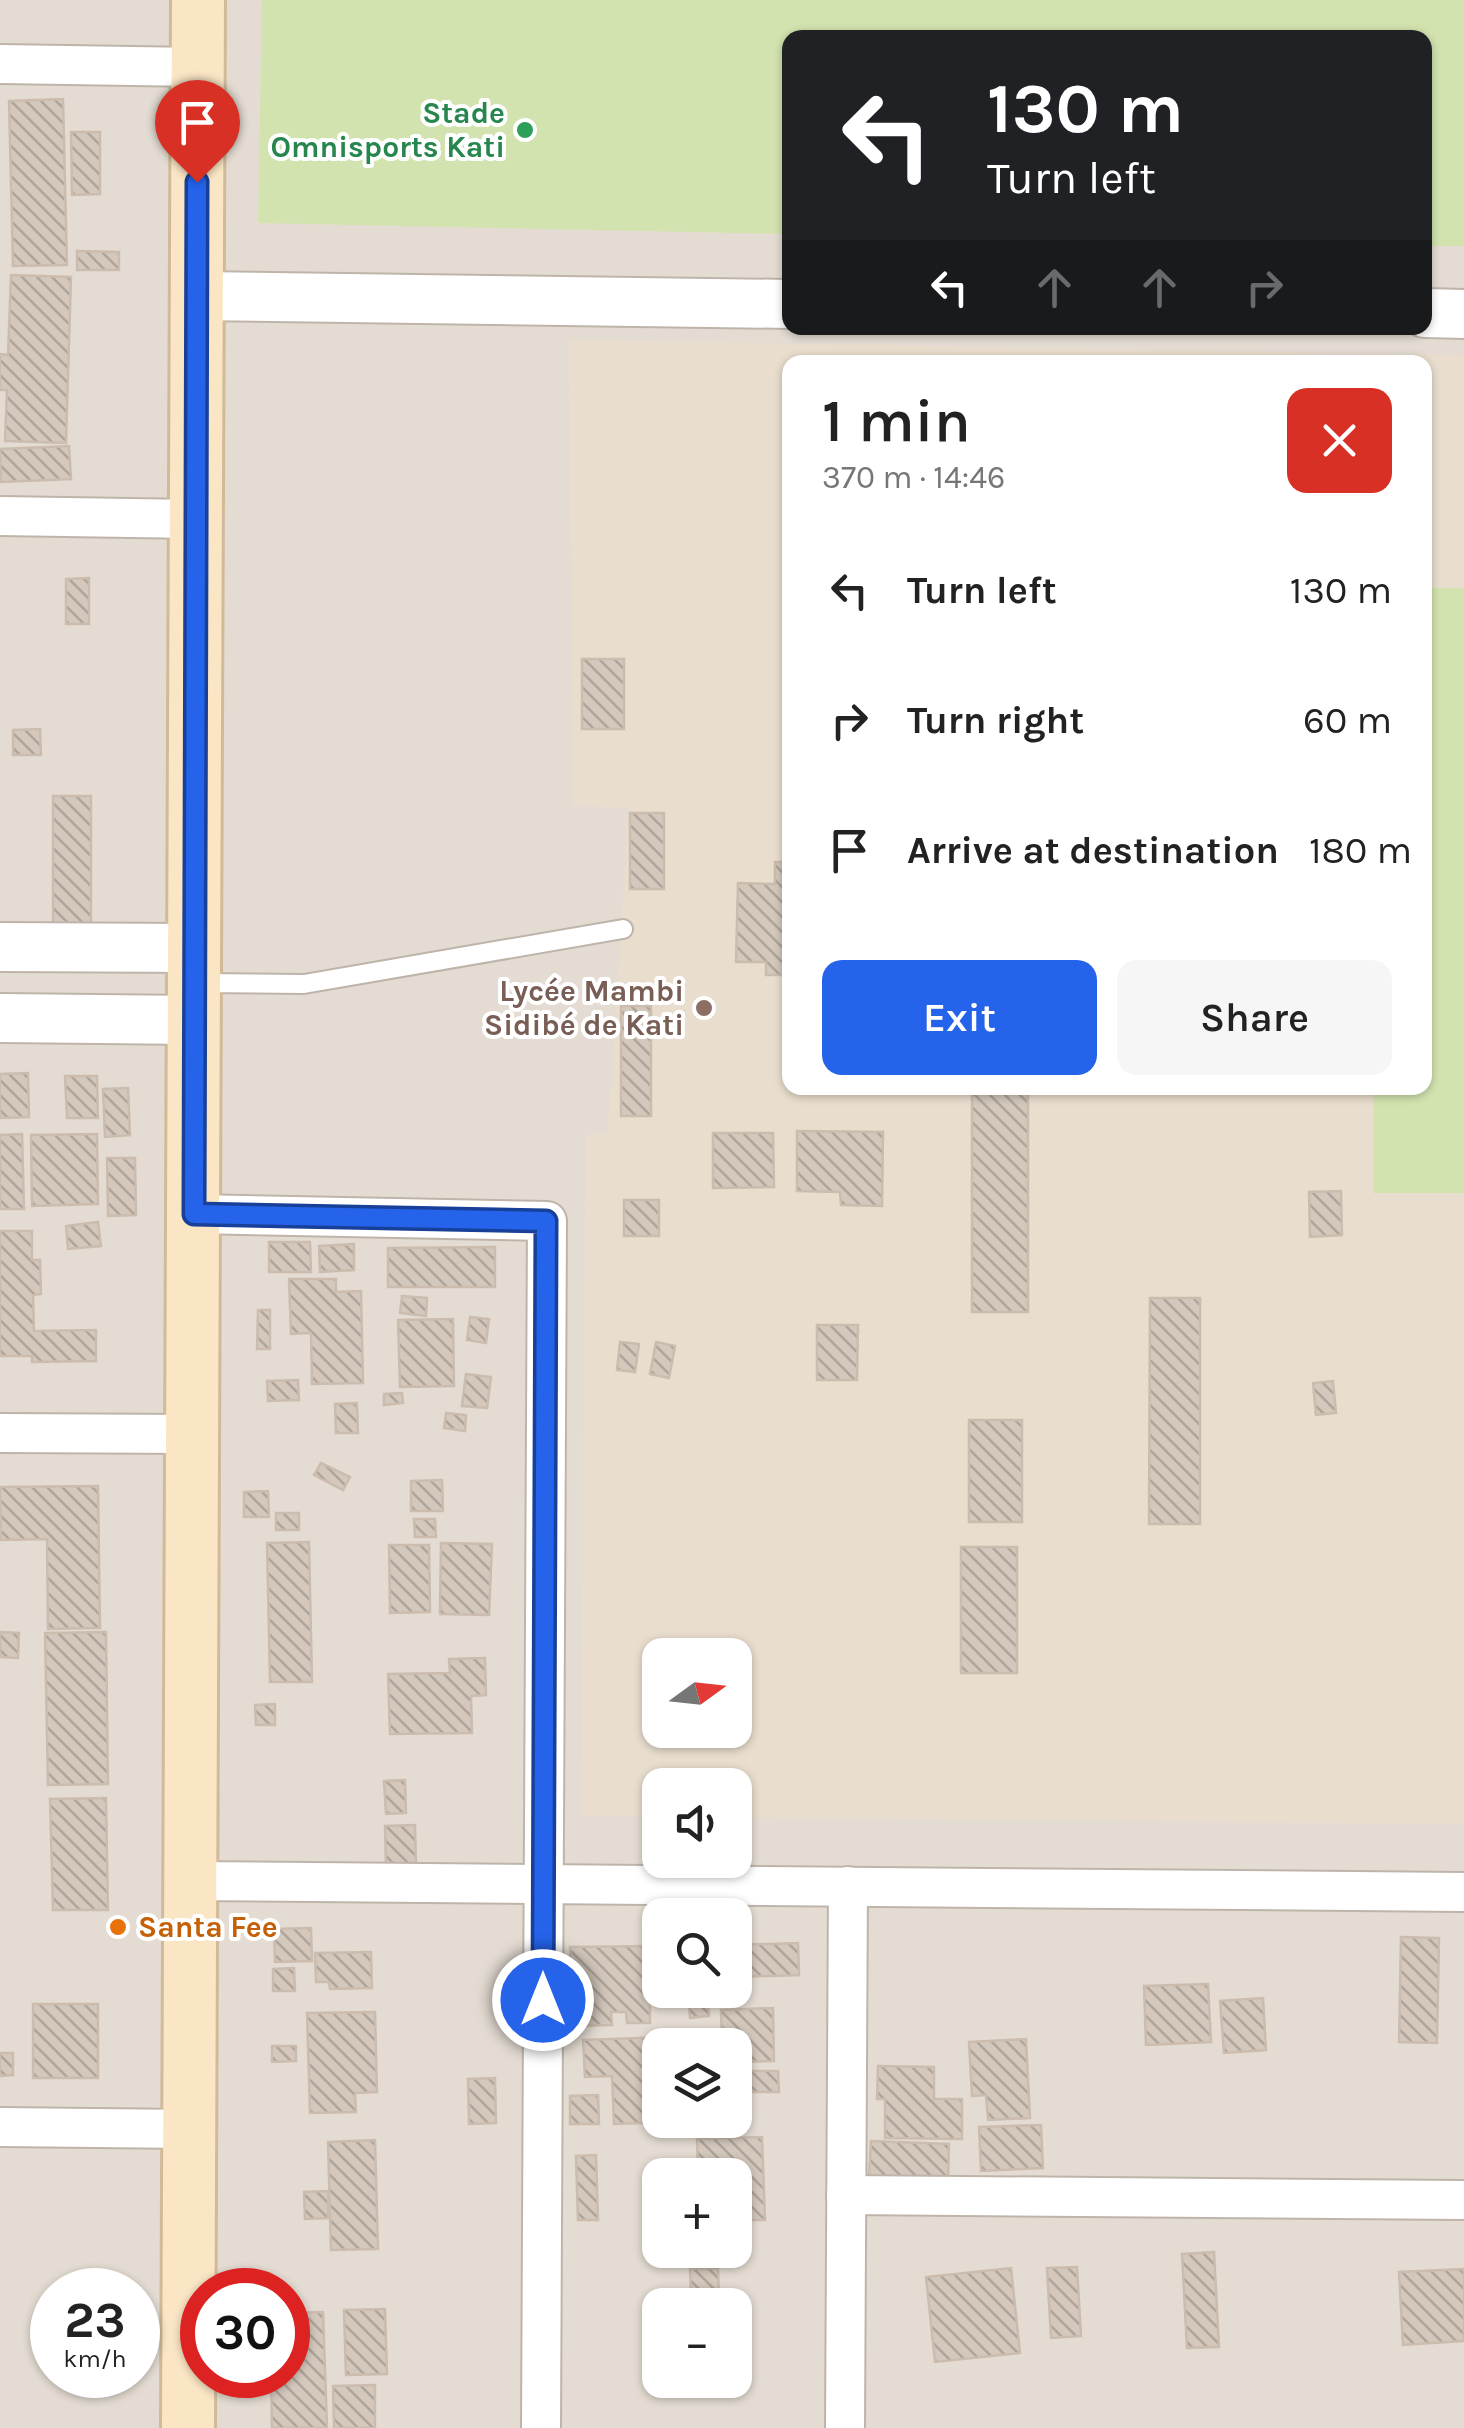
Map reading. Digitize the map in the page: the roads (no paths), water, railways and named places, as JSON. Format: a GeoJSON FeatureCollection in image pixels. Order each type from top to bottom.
{"type":"FeatureCollection","features":[{"type":"Feature","properties":{"kind":"main road"},"geometry":{"type":"LineString","coordinates":[[188,2428],[198,0]]}},
{"type":"Feature","properties":{"kind":"street"},"geometry":{"type":"LineString","coordinates":[[0,64],[198,67]]}},
{"type":"Feature","properties":{"kind":"street"},"geometry":{"type":"LineString","coordinates":[[197,296],[782,304]]}},
{"type":"Feature","properties":{"kind":"street"},"geometry":{"type":"LineString","coordinates":[[1432,314],[1464,314]]}},
{"type":"Feature","properties":{"kind":"street"},"geometry":{"type":"LineString","coordinates":[[0,516],[195,519]]}},
{"type":"Feature","properties":{"kind":"street"},"geometry":{"type":"LineString","coordinates":[[0,946],[195,984]]}},
{"type":"Feature","properties":{"kind":"street"},"geometry":{"type":"LineString","coordinates":[[0,1018],[195,984]]}},
{"type":"Feature","properties":{"kind":"street"},"geometry":{"type":"LineString","coordinates":[[194,1214],[546,1221],[541,2428]]}},
{"type":"Feature","properties":{"kind":"street"},"geometry":{"type":"LineString","coordinates":[[0,1433],[193,1434]]}},
{"type":"Feature","properties":{"kind":"street"},"geometry":{"type":"LineString","coordinates":[[191,1881],[1464,1892]]}},
{"type":"Feature","properties":{"kind":"street"},"geometry":{"type":"LineString","coordinates":[[845,2428],[848,1886]]}},
{"type":"Feature","properties":{"kind":"street"},"geometry":{"type":"LineString","coordinates":[[0,2127],[190,2129]]}},
{"type":"Feature","properties":{"kind":"street"},"geometry":{"type":"LineString","coordinates":[[846,2195],[1464,2200]]}},
{"type":"Feature","properties":{"kind":"lane"},"geometry":{"type":"LineString","coordinates":[[195,984],[304,984],[623,929]]}},
{"type":"Feature","properties":{"kind":"place","name":"Stade Omnisports Kati"},"geometry":{"type":"Point","coordinates":[525,130]}},
{"type":"Feature","properties":{"kind":"place","name":"Lycée Mambi Sidibé de Kati"},"geometry":{"type":"Point","coordinates":[704,1008]}},
{"type":"Feature","properties":{"kind":"place","name":"Santa Fee"},"geometry":{"type":"Point","coordinates":[118,1927]}}]}
